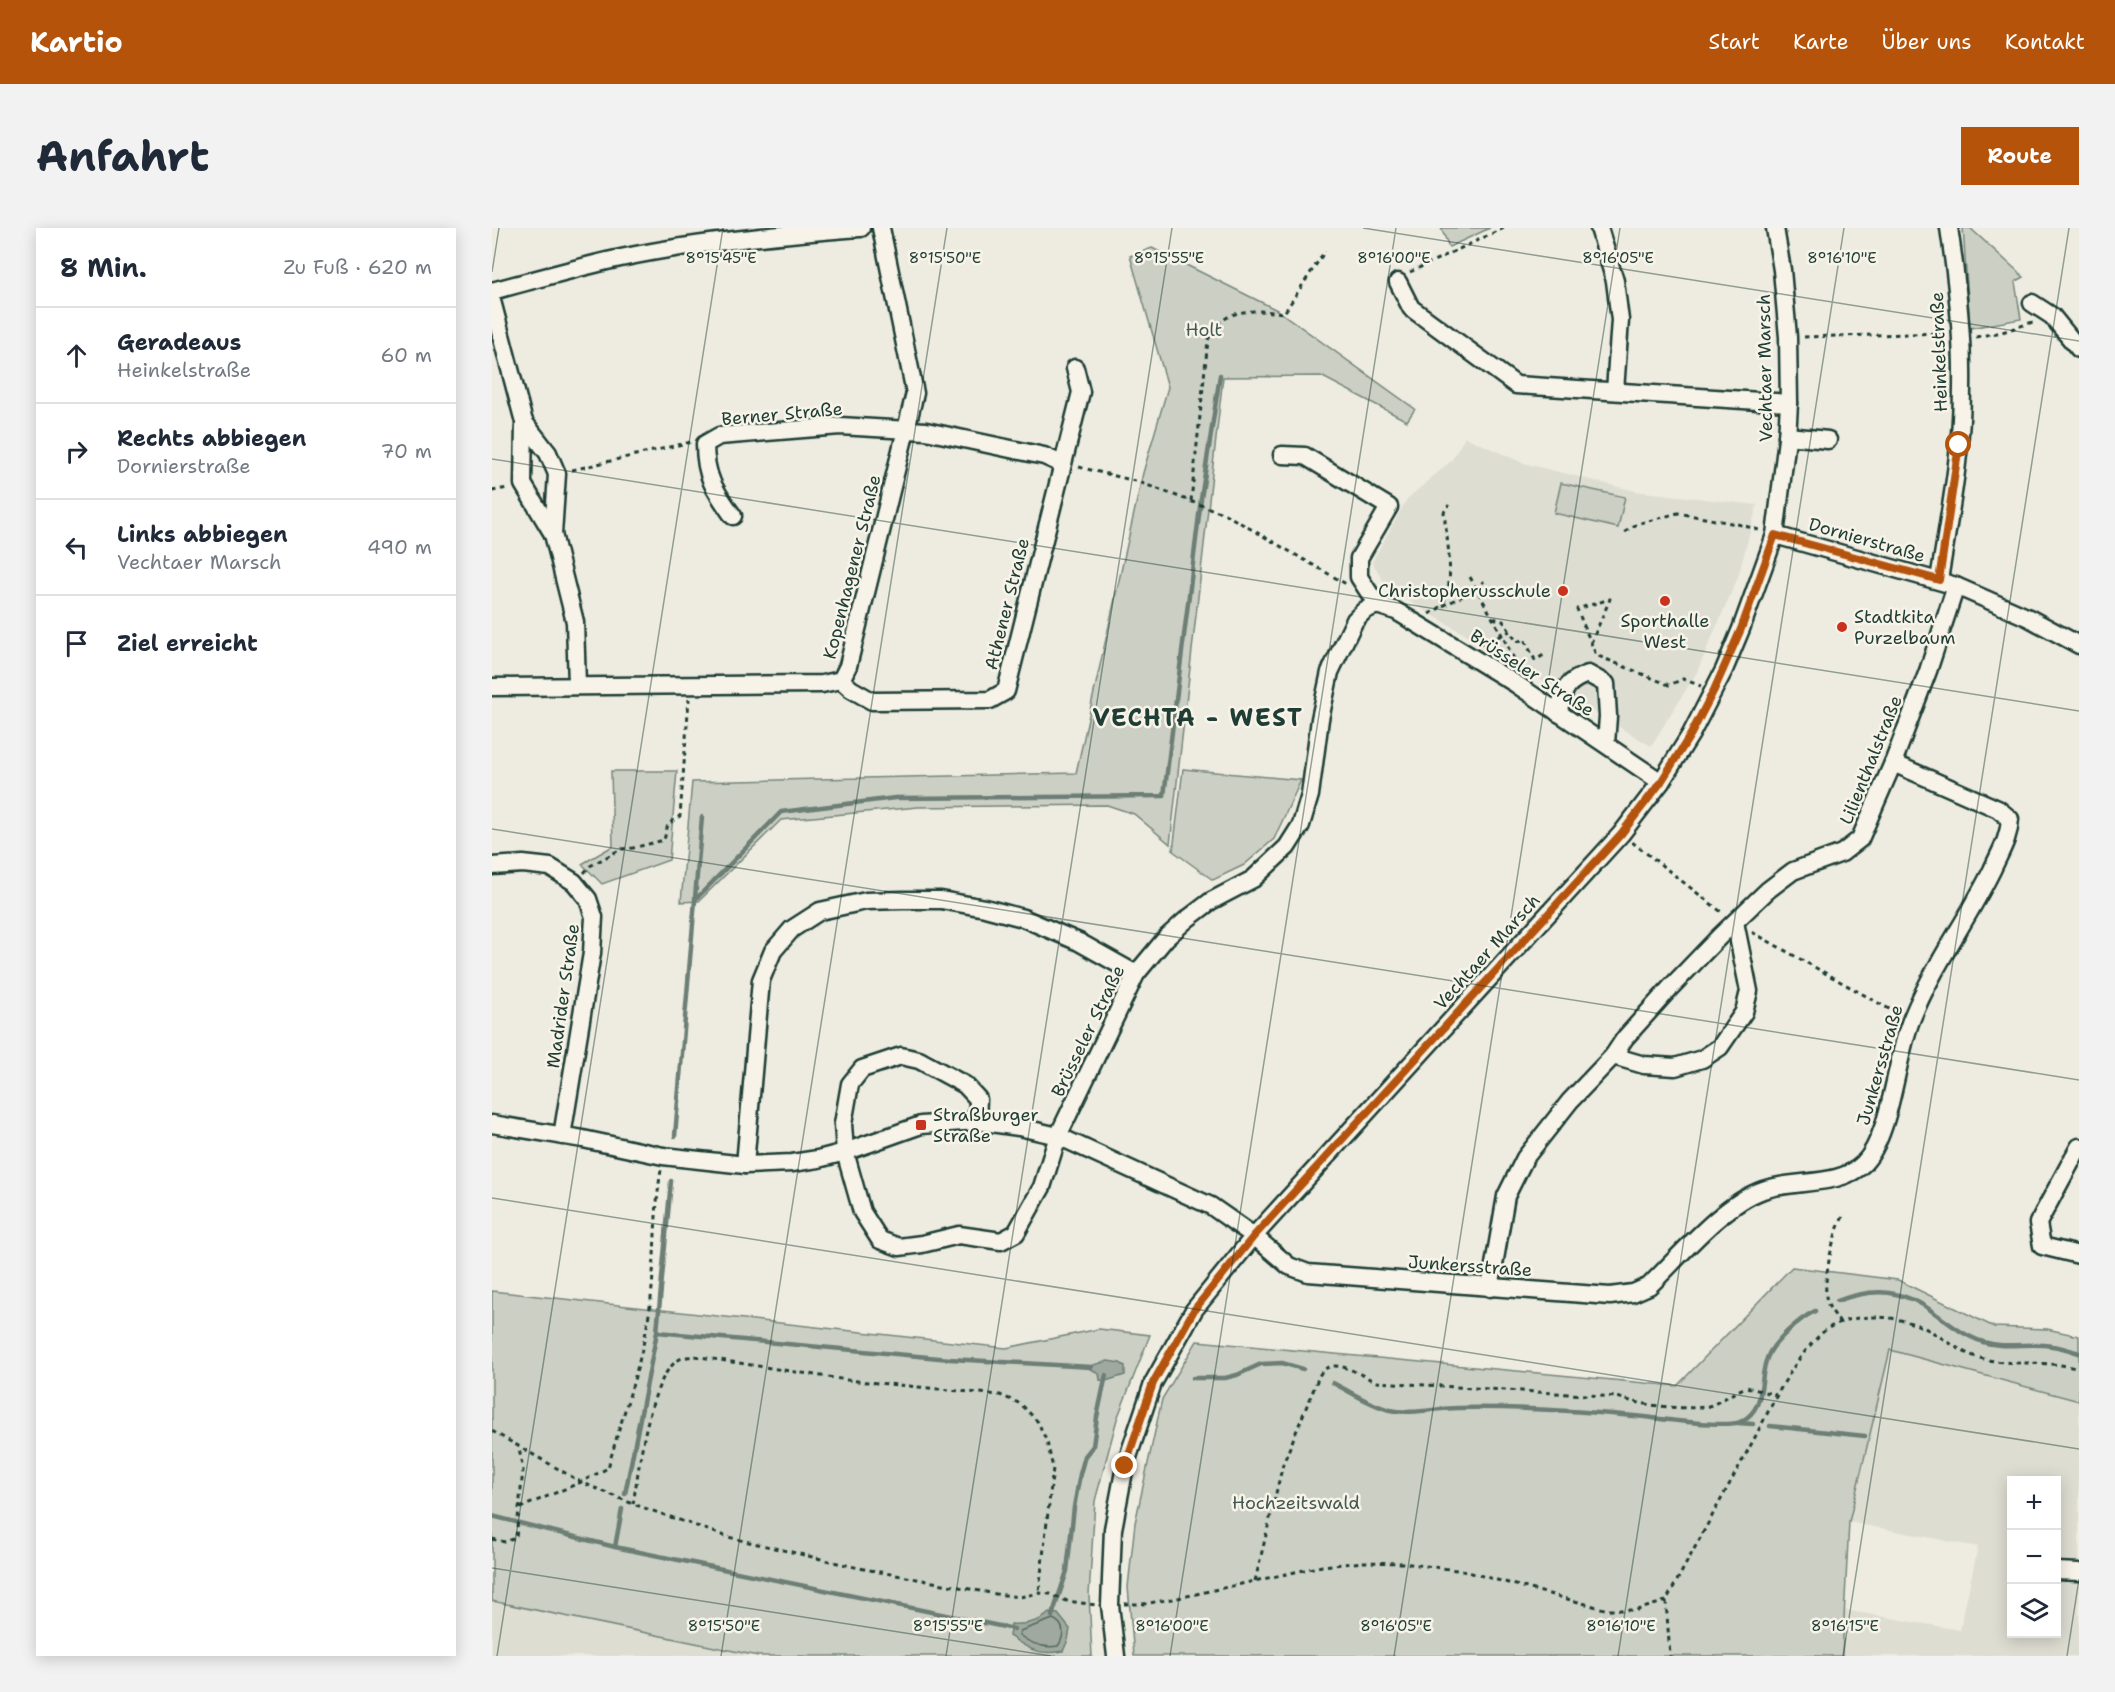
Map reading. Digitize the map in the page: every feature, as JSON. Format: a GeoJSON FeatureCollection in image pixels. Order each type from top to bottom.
{"type":"FeatureCollection","features":[{"type":"Feature","properties":{"kind":"street"},"geometry":{"type":"LineString","coordinates":[[492,291],[609,261],[755,236],[861,228]]}},
{"type":"Feature","properties":{"kind":"street","name":"Kopenhagener Straße"},"geometry":{"type":"LineString","coordinates":[[492,687],[822,684],[841,680],[848,666],[915,393],[881,228]]}},
{"type":"Feature","properties":{"kind":"street"},"geometry":{"type":"LineString","coordinates":[[1599,228],[1615,281],[1620,320],[1615,391]]}},
{"type":"Feature","properties":{"kind":"street","name":"Vechtaer Marsch"},"geometry":{"type":"LineString","coordinates":[[1116,1656],[1110,1605],[1113,1529],[1122,1477],[1153,1383],[1194,1310],[1254,1236],[1621,834],[1661,782],[1691,734],[1706,688],[1741,629],[1775,535],[1787,436],[1788,337],[1782,270],[1774,228]]}},
{"type":"Feature","properties":{"kind":"street","name":"Heinkelstraße"},"geometry":{"type":"LineString","coordinates":[[1939,580],[1959,450],[1962,389],[1961,336],[1949,228]]}},
{"type":"Feature","properties":{"kind":"street"},"geometry":{"type":"LineString","coordinates":[[1398,282],[1411,308],[1516,385],[1789,403]]}},
{"type":"Feature","properties":{"kind":"street"},"geometry":{"type":"LineString","coordinates":[[492,302],[524,422],[523,484],[554,534]]}},
{"type":"Feature","properties":{"kind":"street"},"geometry":{"type":"LineString","coordinates":[[2032,303],[2052,316],[2079,349]]}},
{"type":"Feature","properties":{"kind":"street","name":"Athener Straße"},"geometry":{"type":"LineString","coordinates":[[841,680],[850,689],[872,701],[990,700],[1006,691],[1081,392],[1075,368]]}},
{"type":"Feature","properties":{"kind":"street"},"geometry":{"type":"LineString","coordinates":[[524,422],[548,453],[557,474],[554,534],[575,622],[576,686]]}},
{"type":"Feature","properties":{"kind":"street","name":"Berner Straße"},"geometry":{"type":"LineString","coordinates":[[733,516],[712,487],[705,459],[705,444],[719,436],[840,426],[907,431]]}},
{"type":"Feature","properties":{"kind":"street"},"geometry":{"type":"LineString","coordinates":[[907,431],[926,431],[1044,456],[1062,464]]}},
{"type":"Feature","properties":{"kind":"street"},"geometry":{"type":"LineString","coordinates":[[1787,436],[1828,440]]}},
{"type":"Feature","properties":{"kind":"street"},"geometry":{"type":"LineString","coordinates":[[1282,455],[1305,456],[1389,507],[1359,558],[1359,577],[1372,598]]}},
{"type":"Feature","properties":{"kind":"street","name":"Dornierstraße"},"geometry":{"type":"LineString","coordinates":[[1775,535],[1956,586],[2029,618],[2079,645]]}},
{"type":"Feature","properties":{"kind":"street","name":"Lilienthalstraße"},"geometry":{"type":"LineString","coordinates":[[1490,1288],[1506,1196],[1525,1158],[1570,1101],[1613,1056],[1625,1038],[1670,988],[1768,890],[1793,871],[1842,854],[1860,839],[1893,764],[1928,671],[1956,586]]}},
{"type":"Feature","properties":{"kind":"street","name":"Brüsseler Straße"},"geometry":{"type":"LineString","coordinates":[[1058,1136],[1136,974],[1166,938],[1186,920],[1211,901],[1253,879],[1287,847],[1300,825],[1310,795],[1320,719],[1330,672],[1355,620],[1372,598],[1396,610],[1516,684],[1661,782]]}},
{"type":"Feature","properties":{"kind":"street"},"geometry":{"type":"LineString","coordinates":[[1558,713],[1565,687],[1576,678],[1588,674],[1606,684],[1608,716],[1606,744]]}},
{"type":"Feature","properties":{"kind":"street","name":"Junkersstraße"},"geometry":{"type":"LineString","coordinates":[[1254,1236],[1289,1266],[1308,1273],[1610,1296],[1633,1293],[1649,1286],[1731,1207],[1763,1190],[1790,1183],[1842,1178],[1863,1165],[1878,1144],[1911,1021],[1929,982],[1975,905],[2010,834],[2010,819],[1998,809],[1893,764]]}},
{"type":"Feature","properties":{"kind":"street","name":"Madrider Straße"},"geometry":{"type":"LineString","coordinates":[[492,866],[523,864],[550,867],[574,882],[588,899],[594,917],[592,953],[562,1136]]}},
{"type":"Feature","properties":{"kind":"street"},"geometry":{"type":"LineString","coordinates":[[745,1165],[760,980],[773,951],[792,929],[820,911],[866,901],[903,900],[940,900],[986,908],[1023,918],[1079,942],[1136,974]]}},
{"type":"Feature","properties":{"kind":"street"},"geometry":{"type":"LineString","coordinates":[[1613,1056],[1644,1065],[1675,1067],[1702,1059],[1720,1047],[1744,1012],[1749,991],[1735,922]]}},
{"type":"Feature","properties":{"kind":"street"},"geometry":{"type":"LineString","coordinates":[[977,1121],[978,1099],[965,1085],[919,1060],[901,1056],[862,1069],[850,1084],[843,1124],[845,1152],[862,1212],[880,1240],[899,1247],[959,1235],[1001,1242],[1016,1233],[1042,1187],[1058,1136]]}},
{"type":"Feature","properties":{"kind":"street"},"geometry":{"type":"LineString","coordinates":[[492,1124],[663,1156],[745,1165],[792,1163],[845,1152],[921,1125],[977,1121],[1019,1126],[1058,1136],[1210,1206],[1254,1236]]}},
{"type":"Feature","properties":{"kind":"street"},"geometry":{"type":"LineString","coordinates":[[2079,1146],[2038,1223],[2042,1246],[2079,1255]]}},
{"type":"Feature","properties":{"kind":"street"},"geometry":{"type":"LineString","coordinates":[[2061,1571],[2079,1572]]}},
{"type":"Feature","properties":{"kind":"path"},"geometry":{"type":"LineString","coordinates":[[1398,282],[1410,271],[1504,228]]}},
{"type":"Feature","properties":{"kind":"path"},"geometry":{"type":"LineString","coordinates":[[1193,502],[1208,340],[1213,329],[1229,315],[1253,310],[1284,312],[1325,251]]}},
{"type":"Feature","properties":{"kind":"path"},"geometry":{"type":"LineString","coordinates":[[1788,337],[1961,336],[2002,332],[2052,316]]}},
{"type":"Feature","properties":{"kind":"path"},"geometry":{"type":"LineString","coordinates":[[557,474],[687,442],[705,444]]}},
{"type":"Feature","properties":{"kind":"path"},"geometry":{"type":"LineString","coordinates":[[1062,464],[1139,482],[1225,514],[1361,594],[1372,598]]}},
{"type":"Feature","properties":{"kind":"path"},"geometry":{"type":"LineString","coordinates":[[492,491],[523,484]]}},
{"type":"Feature","properties":{"kind":"path"},"geometry":{"type":"LineString","coordinates":[[1441,606],[1447,592],[1449,569],[1444,512],[1449,505]]}},
{"type":"Feature","properties":{"kind":"path"},"geometry":{"type":"LineString","coordinates":[[1624,532],[1637,524],[1678,513],[1742,525],[1775,535]]}},
{"type":"Feature","properties":{"kind":"path"},"geometry":{"type":"LineString","coordinates":[[1470,577],[1521,673]]}},
{"type":"Feature","properties":{"kind":"path"},"geometry":{"type":"LineString","coordinates":[[1429,614],[1476,589],[1484,580]]}},
{"type":"Feature","properties":{"kind":"path"},"geometry":{"type":"LineString","coordinates":[[1591,642],[1610,599],[1577,609],[1596,655],[1669,686],[1683,679],[1706,688]]}},
{"type":"Feature","properties":{"kind":"path"},"geometry":{"type":"LineString","coordinates":[[1421,609],[1439,620]]}},
{"type":"Feature","properties":{"kind":"path"},"geometry":{"type":"LineString","coordinates":[[1493,618],[1503,621],[1517,642],[1524,639],[1534,660],[1544,655]]}},
{"type":"Feature","properties":{"kind":"path"},"geometry":{"type":"LineString","coordinates":[[1486,651],[1477,646],[1510,631]]}},
{"type":"Feature","properties":{"kind":"path"},"geometry":{"type":"LineString","coordinates":[[1507,644],[1515,639]]}},
{"type":"Feature","properties":{"kind":"path"},"geometry":{"type":"LineString","coordinates":[[574,882],[590,866],[621,849],[664,840],[668,824],[680,816],[690,685]]}},
{"type":"Feature","properties":{"kind":"path"},"geometry":{"type":"LineString","coordinates":[[1695,692],[1706,688]]}},
{"type":"Feature","properties":{"kind":"path"},"geometry":{"type":"LineString","coordinates":[[1621,834],[1735,922],[1911,1021]]}},
{"type":"Feature","properties":{"kind":"path"},"geometry":{"type":"LineString","coordinates":[[520,1508],[608,1468],[646,1330],[653,1275],[658,1187],[663,1156]]}},
{"type":"Feature","properties":{"kind":"path"},"geometry":{"type":"LineString","coordinates":[[1840,1323],[1827,1302],[1826,1282],[1838,1226],[1843,1217]]}},
{"type":"Feature","properties":{"kind":"path"},"geometry":{"type":"LineString","coordinates":[[1670,1656],[1666,1601],[1777,1395],[1822,1332],[1840,1323],[1864,1317],[1890,1318],[1930,1331],[1978,1358],[2002,1362],[2032,1362],[2079,1369]]}},
{"type":"Feature","properties":{"kind":"path"},"geometry":{"type":"LineString","coordinates":[[633,1504],[646,1423],[666,1373],[682,1358],[694,1356],[847,1380],[1000,1395],[1021,1404],[1038,1422],[1047,1442],[1053,1468],[1039,1593]]}},
{"type":"Feature","properties":{"kind":"path"},"geometry":{"type":"LineString","coordinates":[[1255,1581],[1283,1464],[1319,1376],[1323,1369],[1331,1365],[1345,1367],[1377,1382],[1618,1397],[1630,1402],[1656,1405],[1711,1405],[1746,1387],[1777,1395]]}},
{"type":"Feature","properties":{"kind":"path"},"geometry":{"type":"LineString","coordinates":[[492,1431],[581,1482],[627,1502],[728,1537],[848,1566],[996,1594],[1020,1597],[1039,1593],[1050,1594],[1067,1601],[1087,1605],[1143,1604],[1322,1566],[1364,1562],[1403,1563],[1464,1571],[1608,1610],[1637,1610],[1666,1601]]}},
{"type":"Feature","properties":{"kind":"path"},"geometry":{"type":"LineString","coordinates":[[492,1539],[505,1542],[516,1538],[523,1470],[519,1448]]}},
{"type":"Feature","properties":{"kind":"shaded area","name":"Christopherusschule"},"geometry":{"type":"Polygon","coordinates":[[[1465,437],[1523,463],[1635,491],[1757,505],[1738,577],[1697,672],[1651,746],[1404,598],[1385,583],[1372,562],[1407,499],[1451,461],[1465,437]]]}},
{"type":"Feature","properties":{"kind":"shaded area"},"geometry":{"type":"Polygon","coordinates":[[[1890,1349],[2079,1401],[2079,1656],[1842,1656],[1844,1610],[1960,1630],[1978,1547],[1849,1522],[1890,1349]]]}},
{"type":"Feature","properties":{"kind":"shaded area"},"geometry":{"type":"Polygon","coordinates":[[[492,1601],[758,1656],[492,1656],[492,1601]]]}},
{"type":"Feature","properties":{"kind":"green space"},"geometry":{"type":"Polygon","coordinates":[[[1441,228],[1490,228],[1449,247],[1441,228]]]}},
{"type":"Feature","properties":{"kind":"green space"},"geometry":{"type":"Polygon","coordinates":[[[1963,228],[1970,228],[2024,277],[2015,282],[2021,319],[1970,328],[1963,228]]]}},
{"type":"Feature","properties":{"kind":"green space","name":"Holt"},"geometry":{"type":"Polygon","coordinates":[[[1152,248],[1277,310],[1415,409],[1407,421],[1321,376],[1223,377],[1170,844],[1134,814],[1107,805],[918,807],[781,820],[699,901],[681,902],[692,782],[1076,773],[1143,473],[1168,387],[1130,256],[1152,248]]]}},
{"type":"Feature","properties":{"kind":"green space"},"geometry":{"type":"Polygon","coordinates":[[[1561,483],[1625,497],[1618,528],[1554,513],[1561,483]]]}},
{"type":"Feature","properties":{"kind":"green space"},"geometry":{"type":"Polygon","coordinates":[[[1183,769],[1301,780],[1274,839],[1244,865],[1213,880],[1173,851],[1183,769]]]}},
{"type":"Feature","properties":{"kind":"green space"},"geometry":{"type":"Polygon","coordinates":[[[611,771],[677,771],[669,860],[602,884],[582,864],[613,846],[611,771]]]}},
{"type":"Feature","properties":{"kind":"green space","name":"Hochzeitswald"},"geometry":{"type":"Polygon","coordinates":[[[1792,1267],[1898,1280],[1994,1327],[2047,1329],[2079,1336],[2079,1401],[1890,1350],[1849,1522],[1842,1656],[1134,1656],[1128,1587],[1135,1523],[1162,1399],[1197,1341],[1677,1386],[1792,1267]]]}},
{"type":"Feature","properties":{"kind":"green space"},"geometry":{"type":"Polygon","coordinates":[[[492,1291],[1006,1348],[1099,1329],[1150,1335],[1117,1419],[1095,1501],[1089,1595],[1092,1656],[758,1656],[492,1601],[492,1291]]]}},
{"type":"Feature","properties":{"kind":"water"},"geometry":{"type":"Polygon","coordinates":[[[1108,1361],[1125,1366],[1125,1375],[1106,1381],[1100,1380],[1099,1373],[1086,1367],[1108,1361]]]}},
{"type":"Feature","properties":{"kind":"water"},"geometry":{"type":"Polygon","coordinates":[[[1049,1613],[1058,1614],[1070,1629],[1063,1651],[1040,1652],[1022,1645],[1009,1636],[1011,1624],[1032,1622],[1049,1613]]]}},
{"type":"Feature","properties":{"kind":"waterway"},"geometry":{"type":"LineString","coordinates":[[675,1136],[695,900],[781,812],[895,798],[1164,796],[1201,499],[1220,375]]}},
{"type":"Feature","properties":{"kind":"waterway"},"geometry":{"type":"LineString","coordinates":[[695,898],[702,817]]}},
{"type":"Feature","properties":{"kind":"waterway"},"geometry":{"type":"LineString","coordinates":[[625,1494],[657,1332],[671,1181]]}},
{"type":"Feature","properties":{"kind":"waterway"},"geometry":{"type":"LineString","coordinates":[[1837,1301],[1877,1292],[1901,1295],[1924,1306],[1970,1337],[1983,1342],[2000,1345],[2044,1345],[2079,1353]]}},
{"type":"Feature","properties":{"kind":"waterway"},"geometry":{"type":"LineString","coordinates":[[1333,1383],[1375,1405],[1398,1411],[1415,1412],[1458,1408],[1528,1409],[1598,1413],[1708,1424],[1733,1424],[1740,1422],[1754,1410],[1760,1394],[1764,1367],[1775,1345],[1794,1325],[1815,1311]]}},
{"type":"Feature","properties":{"kind":"waterway"},"geometry":{"type":"LineString","coordinates":[[657,1332],[950,1359],[1091,1367]]}},
{"type":"Feature","properties":{"kind":"waterway"},"geometry":{"type":"LineString","coordinates":[[1193,1378],[1225,1378],[1261,1364],[1282,1363],[1303,1369]]}},
{"type":"Feature","properties":{"kind":"waterway"},"geometry":{"type":"LineString","coordinates":[[1052,1616],[1067,1571],[1080,1474],[1085,1456],[1093,1446],[1106,1375]]}},
{"type":"Feature","properties":{"kind":"waterway"},"geometry":{"type":"LineString","coordinates":[[1738,1423],[1753,1424]]}},
{"type":"Feature","properties":{"kind":"waterway"},"geometry":{"type":"LineString","coordinates":[[1770,1426],[1865,1436]]}},
{"type":"Feature","properties":{"kind":"waterway"},"geometry":{"type":"LineString","coordinates":[[615,1547],[622,1509]]}},
{"type":"Feature","properties":{"kind":"waterway"},"geometry":{"type":"LineString","coordinates":[[492,1516],[615,1547],[1014,1629]]}},
{"type":"Feature","properties":{"kind":"place","name":"Christopherusschule"},"geometry":{"type":"Point","coordinates":[1563,591]}},
{"type":"Feature","properties":{"kind":"place","name":"Sporthalle West"},"geometry":{"type":"Point","coordinates":[1665,601]}},
{"type":"Feature","properties":{"kind":"place","name":"Stadtkita Purzelbaum"},"geometry":{"type":"Point","coordinates":[1842,627]}},
{"type":"Feature","properties":{"kind":"place","name":"Straßburger Straße"},"geometry":{"type":"Point","coordinates":[921,1125]}},
{"type":"Feature","properties":{"kind":"district","name":"VECHTA - WEST"},"geometry":{"type":"Point","coordinates":[1198,718]}},
{"type":"Feature","properties":{"kind":"route"},"geometry":{"type":"LineString","coordinates":[[1125,1466],[1153,1383],[1194,1310],[1254,1236],[1621,834],[1661,782],[1691,734],[1724,670],[1775,535],[1939,580],[1959,445]]}}]}
